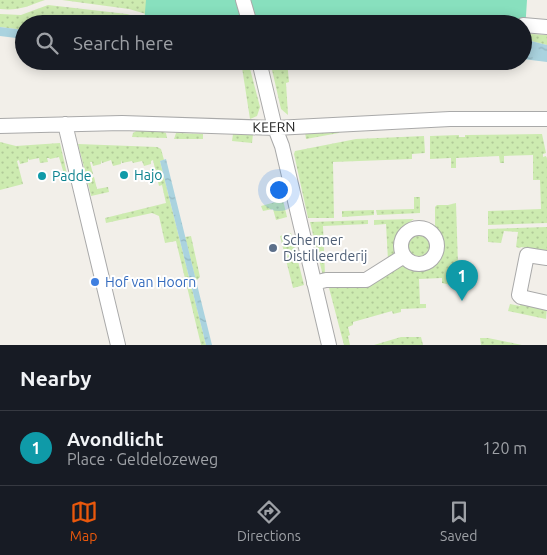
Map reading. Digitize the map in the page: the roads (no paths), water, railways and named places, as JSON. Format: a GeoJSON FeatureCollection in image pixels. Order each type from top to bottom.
{"type":"FeatureCollection","features":[{"type":"Feature","properties":{"kind":"street"},"geometry":{"type":"LineString","coordinates":[[243,0],[247,15]]}},
{"type":"Feature","properties":{"kind":"street"},"geometry":{"type":"LineString","coordinates":[[532,26],[547,27]]}},
{"type":"Feature","properties":{"kind":"street"},"geometry":{"type":"LineString","coordinates":[[261,70],[275,128],[282,146],[329,345]]}},
{"type":"Feature","properties":{"kind":"street","name":"KEERN"},"geometry":{"type":"LineString","coordinates":[[0,126],[122,123],[275,128],[450,119],[547,119]]}},
{"type":"Feature","properties":{"kind":"street"},"geometry":{"type":"LineString","coordinates":[[65,124],[118,345]]}},
{"type":"Feature","properties":{"kind":"street"},"geometry":{"type":"LineString","coordinates":[[547,258],[528,255],[519,295],[547,303]]}},
{"type":"Feature","properties":{"kind":"street"},"geometry":{"type":"LineString","coordinates":[[314,283],[326,280],[366,280],[404,256]]}},
{"type":"Feature","properties":{"kind":"water"},"geometry":{"type":"Polygon","coordinates":[[[0,27],[15,29],[15,38],[0,36],[0,27]]]}},
{"type":"Feature","properties":{"kind":"water"},"geometry":{"type":"Polygon","coordinates":[[[532,41],[547,45],[547,62],[532,60],[532,41]]]}},
{"type":"Feature","properties":{"kind":"water"},"geometry":{"type":"Polygon","coordinates":[[[166,159],[212,345],[206,345],[160,161],[166,159]]]}},
{"type":"Feature","properties":{"kind":"place","name":"Hajo"},"geometry":{"type":"Point","coordinates":[124,175]}},
{"type":"Feature","properties":{"kind":"place","name":"Padde"},"geometry":{"type":"Point","coordinates":[42,176]}},
{"type":"Feature","properties":{"kind":"place","name":"Schermer Distilleerderij"},"geometry":{"type":"Point","coordinates":[273,248]}},
{"type":"Feature","properties":{"kind":"place","name":"Hof van Hoorn"},"geometry":{"type":"Point","coordinates":[95,282]}},
{"type":"Feature","properties":{"kind":"place","name":"Avondlicht"},"geometry":{"type":"Point","coordinates":[462,301]}}]}
